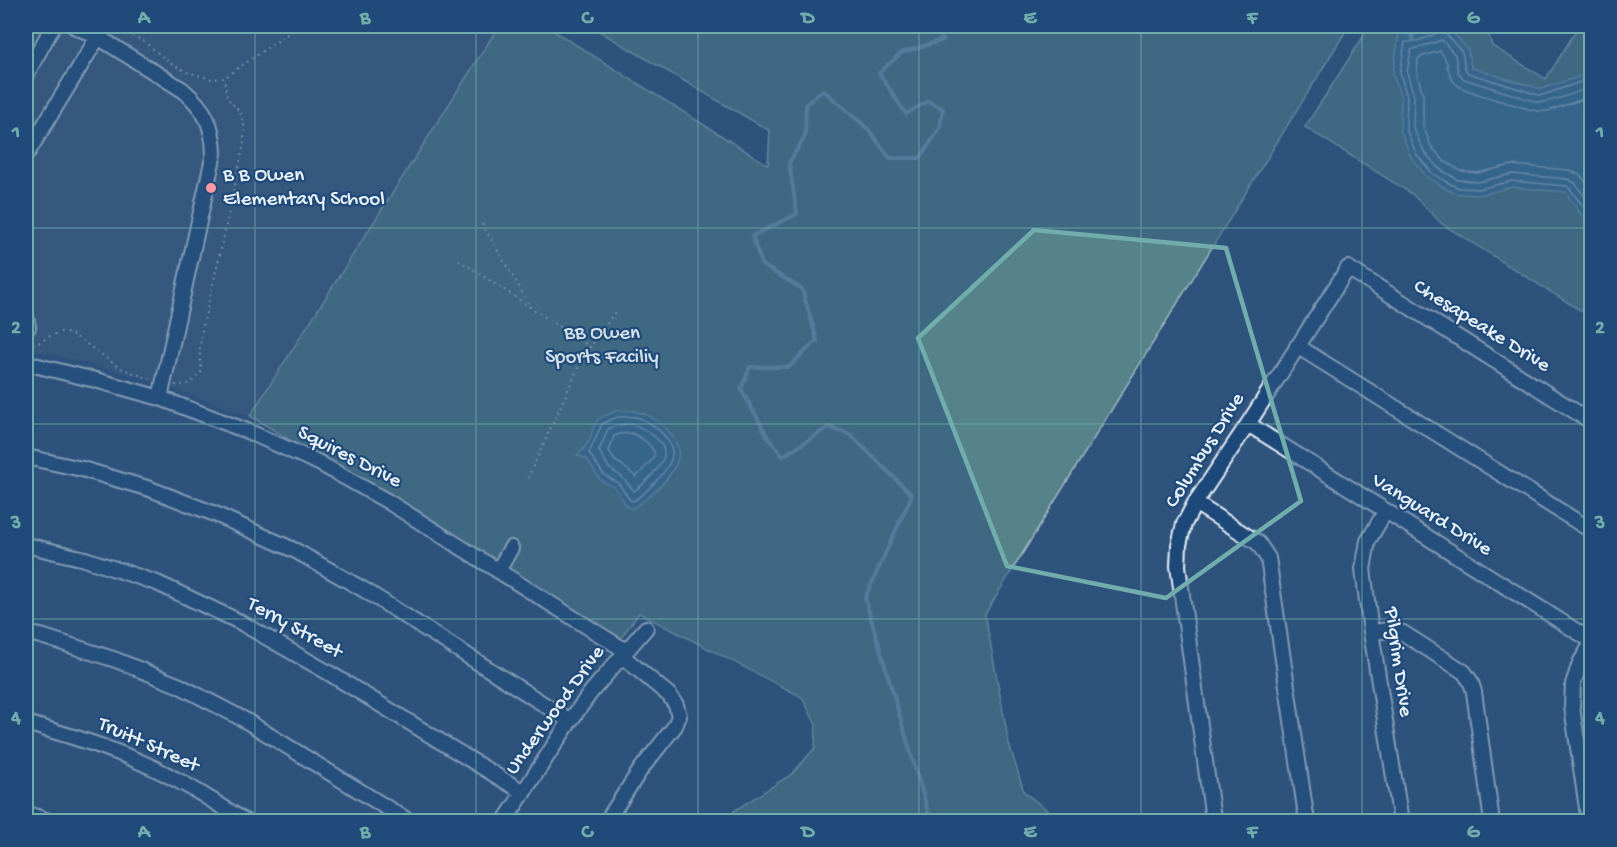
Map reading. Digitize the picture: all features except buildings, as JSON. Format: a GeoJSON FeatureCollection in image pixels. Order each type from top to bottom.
{"type":"FeatureCollection","features":[{"type":"Feature","properties":{"kind":"street"},"geometry":{"type":"LineString","coordinates":[[26,75],[53,26]]}},
{"type":"Feature","properties":{"kind":"street"},"geometry":{"type":"LineString","coordinates":[[74,26],[98,37],[183,90],[205,113],[213,138],[214,153],[159,398]]}},
{"type":"Feature","properties":{"kind":"street"},"geometry":{"type":"LineString","coordinates":[[26,155],[98,37]]}},
{"type":"Feature","properties":{"kind":"street","name":"Columbus Drive"},"geometry":{"type":"LineString","coordinates":[[1216,822],[1212,812],[1178,566],[1179,545],[1184,524],[1195,503],[1348,268]]}},
{"type":"Feature","properties":{"kind":"street","name":"Chesapeake Drive"},"geometry":{"type":"LineString","coordinates":[[1348,268],[1592,422]]}},
{"type":"Feature","properties":{"kind":"street"},"geometry":{"type":"LineString","coordinates":[[26,316],[28,327],[26,330]]}},
{"type":"Feature","properties":{"kind":"street"},"geometry":{"type":"LineString","coordinates":[[1297,346],[1592,531]]}},
{"type":"Feature","properties":{"kind":"street","name":"Squires Drive"},"geometry":{"type":"LineString","coordinates":[[26,363],[159,398],[247,431],[319,464],[387,501],[624,654],[669,695],[676,705],[678,716],[675,726],[641,769],[606,822]]}},
{"type":"Feature","properties":{"kind":"street","name":"Vanguard Drive"},"geometry":{"type":"LineString","coordinates":[[1248,424],[1592,642]]}},
{"type":"Feature","properties":{"kind":"street"},"geometry":{"type":"LineString","coordinates":[[26,457],[82,469],[150,489],[215,514],[296,551],[366,591],[570,721]]}},
{"type":"Feature","properties":{"kind":"street"},"geometry":{"type":"LineString","coordinates":[[1195,503],[1258,543],[1268,558],[1307,822]]}},
{"type":"Feature","properties":{"kind":"street","name":"Pilgrim Drive"},"geometry":{"type":"LineString","coordinates":[[1385,512],[1368,541],[1363,569],[1401,822]]}},
{"type":"Feature","properties":{"kind":"street","name":"Terry Street"},"geometry":{"type":"LineString","coordinates":[[26,545],[85,559],[157,583],[238,621],[329,673],[523,792]]}},
{"type":"Feature","properties":{"kind":"street"},"geometry":{"type":"LineString","coordinates":[[498,571],[511,548]]}},
{"type":"Feature","properties":{"kind":"street","name":"Underwood Drive"},"geometry":{"type":"LineString","coordinates":[[504,822],[591,692],[646,628]]}},
{"type":"Feature","properties":{"kind":"street"},"geometry":{"type":"LineString","coordinates":[[1371,632],[1390,630],[1403,633],[1464,672],[1471,682],[1492,822]]}},
{"type":"Feature","properties":{"kind":"street"},"geometry":{"type":"LineString","coordinates":[[26,633],[116,660],[180,686],[243,719],[410,822]]}},
{"type":"Feature","properties":{"kind":"street"},"geometry":{"type":"LineString","coordinates":[[1589,822],[1572,707],[1573,684],[1580,663],[1592,642]]}},
{"type":"Feature","properties":{"kind":"street","name":"Truitt Street"},"geometry":{"type":"LineString","coordinates":[[26,723],[74,736],[139,761],[206,796],[246,822]]}},
{"type":"Feature","properties":{"kind":"street"},"geometry":{"type":"LineString","coordinates":[[26,813],[51,822]]}},
{"type":"Feature","properties":{"kind":"path"},"geometry":{"type":"LineString","coordinates":[[117,26],[146,43],[170,63],[187,72],[212,79],[224,78],[299,26]]}},
{"type":"Feature","properties":{"kind":"path"},"geometry":{"type":"LineString","coordinates":[[26,344],[37,344],[61,332],[71,334],[120,368],[163,384],[180,385],[194,382],[202,371],[199,359],[200,339],[245,128],[240,112],[227,98],[224,78]]}},
{"type":"Feature","properties":{"kind":"path"},"geometry":{"type":"LineString","coordinates":[[482,224],[533,309]]}},
{"type":"Feature","properties":{"kind":"path"},"geometry":{"type":"LineString","coordinates":[[459,260],[590,347]]}},
{"type":"Feature","properties":{"kind":"path"},"geometry":{"type":"LineString","coordinates":[[528,478],[583,357],[615,312]]}},
{"type":"Feature","properties":{"kind":"highlighted area"},"geometry":{"type":"Polygon","coordinates":[[[1034,230],[1226,248],[1301,501],[1166,598],[1007,566],[918,338],[1034,230]]]}},
{"type":"Feature","properties":{"kind":"shaded area","name":"B B Owen Elementary School"},"geometry":{"type":"Polygon","coordinates":[[[26,26],[499,26],[250,416],[144,378],[43,352],[26,350],[26,26]]]}},
{"type":"Feature","properties":{"kind":"green space","name":"BB Owen Sports Faciliy"},"geometry":{"type":"Polygon","coordinates":[[[499,26],[546,26],[768,165],[770,131],[590,26],[1349,26],[985,614],[1009,744],[1024,792],[1061,821],[728,821],[734,811],[792,774],[815,748],[816,725],[802,697],[639,613],[621,638],[250,416],[499,26]]]}},
{"type":"Feature","properties":{"kind":"green space"},"geometry":{"type":"Polygon","coordinates":[[[1370,26],[1399,26],[1400,33],[1412,36],[1443,26],[1486,26],[1492,46],[1546,79],[1579,26],[1591,26],[1591,317],[1442,224],[1412,194],[1305,127],[1370,26]]]}},
{"type":"Feature","properties":{"kind":"water"},"geometry":{"type":"Polygon","coordinates":[[[1448,26],[1468,50],[1471,68],[1541,89],[1581,76],[1591,62],[1591,224],[1565,192],[1512,187],[1479,195],[1454,193],[1429,179],[1412,159],[1400,130],[1401,98],[1393,74],[1399,33],[1412,36],[1448,26]]]}},
{"type":"Feature","properties":{"kind":"water"},"geometry":{"type":"Polygon","coordinates":[[[615,411],[634,411],[650,417],[671,435],[678,450],[678,458],[666,480],[645,500],[631,509],[614,487],[600,480],[587,459],[577,455],[590,439],[598,419],[615,411]]]}},
{"type":"Feature","properties":{"kind":"waterway"},"geometry":{"type":"LineString","coordinates":[[931,822],[865,598],[912,495],[851,435],[829,427],[783,456],[769,439],[741,389],[750,367],[789,367],[817,340],[802,289],[762,265],[752,236],[797,214],[789,163],[805,136],[806,104],[823,90],[868,129],[890,158],[920,158],[940,128],[943,109],[928,101],[906,114],[879,73],[901,53],[943,40],[938,26]]}},
{"type":"Feature","properties":{"kind":"waterway"},"geometry":{"type":"LineString","coordinates":[[1413,40],[1414,26]]}},
{"type":"Feature","properties":{"kind":"place","name":"B B Owen Elementary School"},"geometry":{"type":"Point","coordinates":[211,188]}}]}
